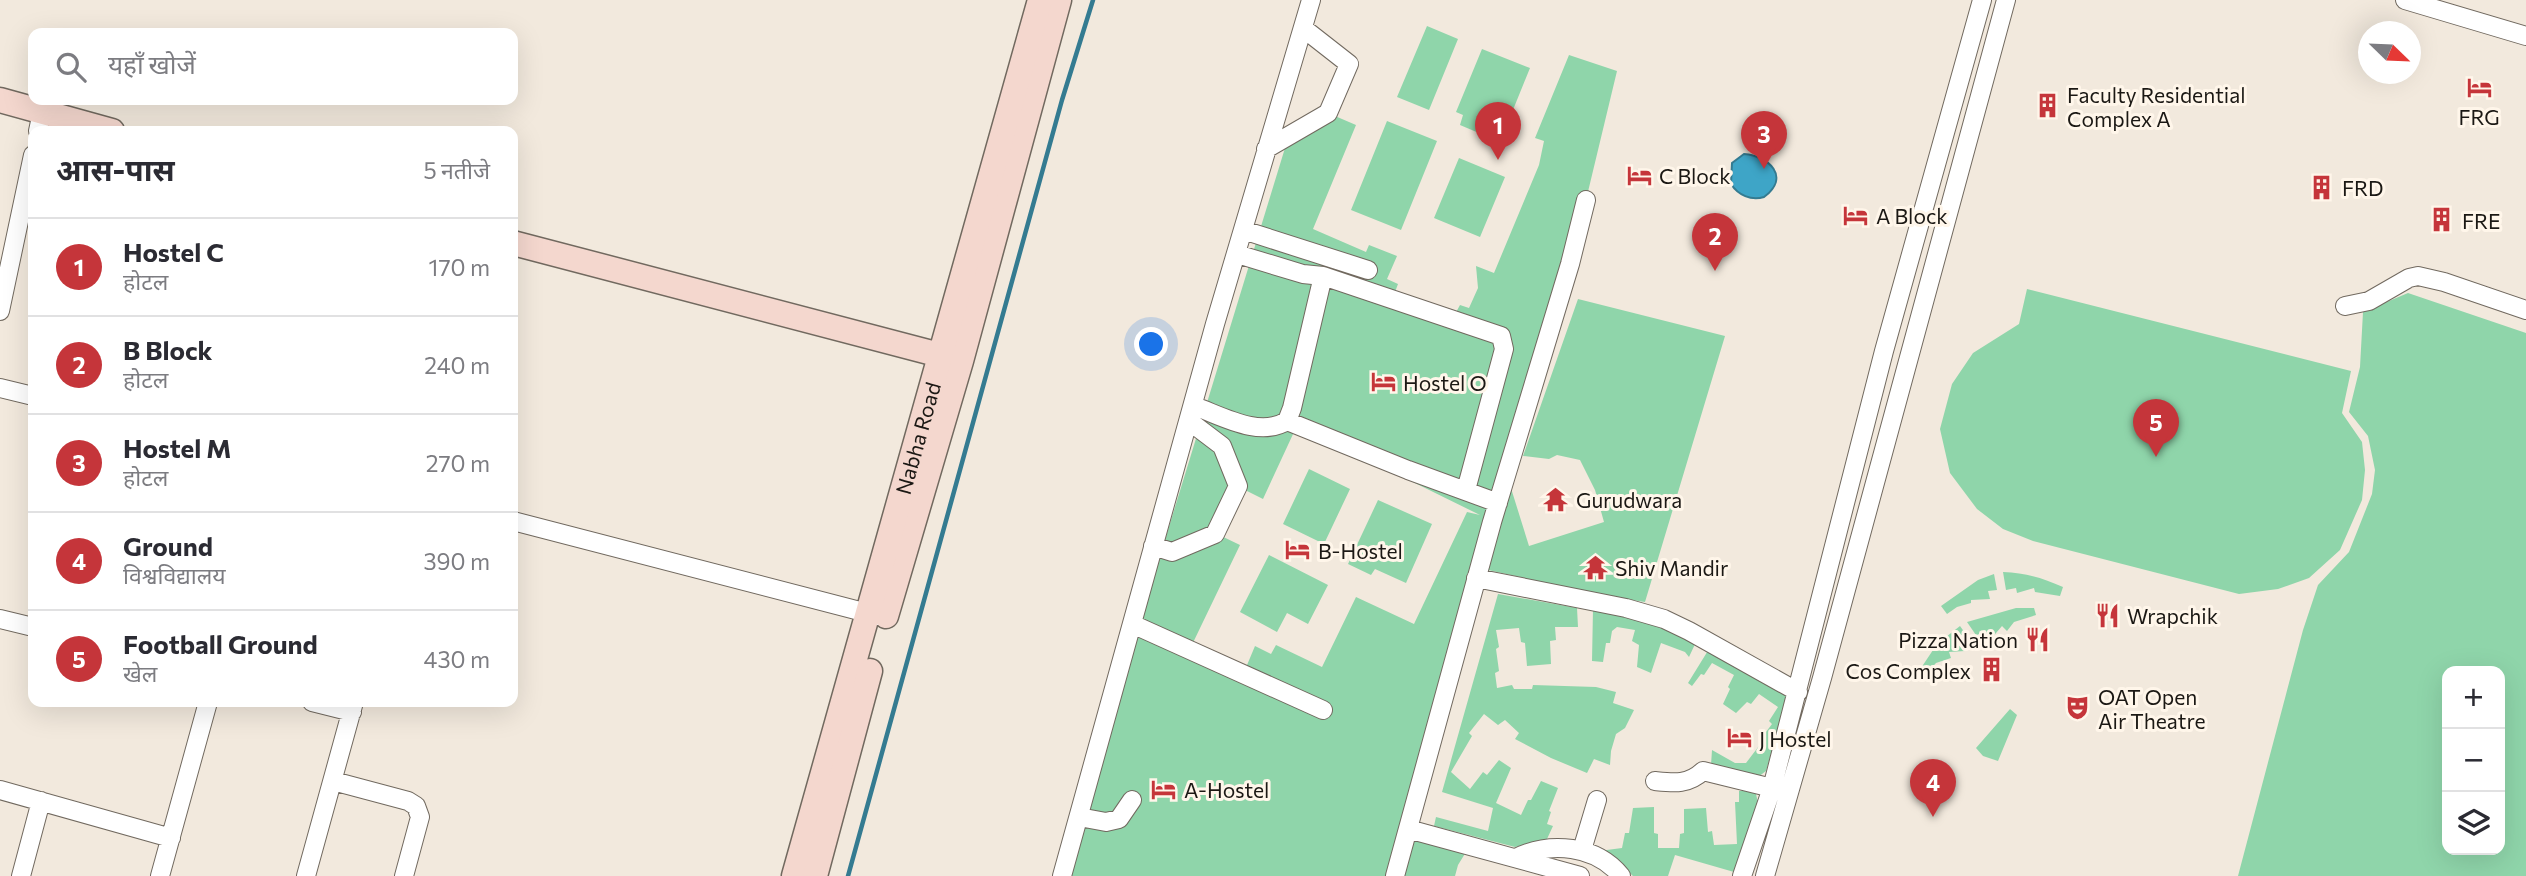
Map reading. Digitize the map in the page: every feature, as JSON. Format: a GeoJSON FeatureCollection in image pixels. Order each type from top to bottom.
{"type":"FeatureCollection","features":[{"type":"Feature","properties":{"kind":"main road","name":"Nabha Road"},"geometry":{"type":"LineString","coordinates":[[951,359],[1040,0]]}},
{"type":"Feature","properties":{"kind":"main road","name":"Nabha Road"},"geometry":{"type":"LineString","coordinates":[[794,876],[877,616],[1059,0]]}},
{"type":"Feature","properties":{"kind":"main road"},"geometry":{"type":"LineString","coordinates":[[0,100],[40,122],[72,126]]}},
{"type":"Feature","properties":{"kind":"main road"},"geometry":{"type":"LineString","coordinates":[[518,244],[951,359]]}},
{"type":"Feature","properties":{"kind":"main road","name":"Nabha Road"},"geometry":{"type":"LineString","coordinates":[[815,876],[877,616]]}},
{"type":"Feature","properties":{"kind":"street"},"geometry":{"type":"LineString","coordinates":[[1062,876],[1215,324],[1311,0]]}},
{"type":"Feature","properties":{"kind":"street"},"geometry":{"type":"LineString","coordinates":[[1742,876],[1772,788],[1884,351],[1982,0]]}},
{"type":"Feature","properties":{"kind":"street"},"geometry":{"type":"LineString","coordinates":[[1765,876],[1797,769],[2006,0]]}},
{"type":"Feature","properties":{"kind":"street"},"geometry":{"type":"LineString","coordinates":[[2406,0],[2526,36]]}},
{"type":"Feature","properties":{"kind":"street"},"geometry":{"type":"LineString","coordinates":[[1266,149],[1328,113],[1349,64],[1303,28]]}},
{"type":"Feature","properties":{"kind":"street"},"geometry":{"type":"LineString","coordinates":[[0,311],[28,179]]}},
{"type":"Feature","properties":{"kind":"street"},"geometry":{"type":"LineString","coordinates":[[1395,876],[1476,578],[1563,289],[1586,200]]}},
{"type":"Feature","properties":{"kind":"street"},"geometry":{"type":"LineString","coordinates":[[1927,200],[1950,206]]}},
{"type":"Feature","properties":{"kind":"street"},"geometry":{"type":"LineString","coordinates":[[1243,230],[1368,270]]}},
{"type":"Feature","properties":{"kind":"street"},"geometry":{"type":"LineString","coordinates":[[1237,254],[1303,274],[1324,276],[1502,336],[1504,349],[1466,490]]}},
{"type":"Feature","properties":{"kind":"street"},"geometry":{"type":"LineString","coordinates":[[1192,414],[1264,429],[1277,427],[1287,421],[1324,276]]}},
{"type":"Feature","properties":{"kind":"street"},"geometry":{"type":"LineString","coordinates":[[2345,306],[2369,301],[2409,278],[2418,276],[2526,310]]}},
{"type":"Feature","properties":{"kind":"street"},"geometry":{"type":"LineString","coordinates":[[0,388],[28,395]]}},
{"type":"Feature","properties":{"kind":"street"},"geometry":{"type":"LineString","coordinates":[[1153,546],[1171,552],[1215,534],[1238,486],[1222,446],[1192,414]]}},
{"type":"Feature","properties":{"kind":"street"},"geometry":{"type":"LineString","coordinates":[[1287,421],[1498,503]]}},
{"type":"Feature","properties":{"kind":"street"},"geometry":{"type":"LineString","coordinates":[[518,522],[877,616]]}},
{"type":"Feature","properties":{"kind":"street"},"geometry":{"type":"LineString","coordinates":[[1476,578],[1626,608],[1664,619],[1798,692]]}},
{"type":"Feature","properties":{"kind":"street"},"geometry":{"type":"LineString","coordinates":[[0,619],[28,627]]}},
{"type":"Feature","properties":{"kind":"street"},"geometry":{"type":"LineString","coordinates":[[1132,624],[1323,710]]}},
{"type":"Feature","properties":{"kind":"street"},"geometry":{"type":"LineString","coordinates":[[1806,659],[1825,667]]}},
{"type":"Feature","properties":{"kind":"street"},"geometry":{"type":"LineString","coordinates":[[159,876],[207,707]]}},
{"type":"Feature","properties":{"kind":"street"},"geometry":{"type":"LineString","coordinates":[[306,876],[353,707]]}},
{"type":"Feature","properties":{"kind":"street"},"geometry":{"type":"LineString","coordinates":[[1655,781],[1681,783],[1694,780],[1703,771],[1772,788]]}},
{"type":"Feature","properties":{"kind":"street"},"geometry":{"type":"LineString","coordinates":[[333,781],[408,801],[416,806],[420,817],[404,876]]}},
{"type":"Feature","properties":{"kind":"street"},"geometry":{"type":"LineString","coordinates":[[0,790],[171,838]]}},
{"type":"Feature","properties":{"kind":"street"},"geometry":{"type":"LineString","coordinates":[[1079,817],[1106,822],[1119,819],[1132,800]]}},
{"type":"Feature","properties":{"kind":"street"},"geometry":{"type":"LineString","coordinates":[[1582,850],[1597,800]]}},
{"type":"Feature","properties":{"kind":"street"},"geometry":{"type":"LineString","coordinates":[[21,876],[41,801]]}},
{"type":"Feature","properties":{"kind":"street"},"geometry":{"type":"LineString","coordinates":[[1408,829],[1580,876]]}},
{"type":"Feature","properties":{"kind":"street"},"geometry":{"type":"LineString","coordinates":[[1516,858],[1530,851],[1565,848],[1582,850],[1606,861],[1621,876]]}},
{"type":"Feature","properties":{"kind":"green space"},"geometry":{"type":"Polygon","coordinates":[[[1427,26],[1458,39],[1429,110],[1397,97],[1427,26]]]}},
{"type":"Feature","properties":{"kind":"green space"},"geometry":{"type":"Polygon","coordinates":[[[1482,49],[1530,68],[1500,142],[1460,125],[1463,115],[1456,112],[1482,49]]]}},
{"type":"Feature","properties":{"kind":"green space"},"geometry":{"type":"Polygon","coordinates":[[[1569,55],[1617,71],[1586,200],[1390,876],[1062,876],[1285,148],[1335,116],[1356,125],[1313,229],[1366,252],[1369,245],[1397,256],[1387,279],[1398,284],[1395,292],[1454,316],[1460,305],[1469,308],[1478,288],[1476,266],[1494,273],[1539,165],[1544,141],[1535,138],[1569,55]],[[1303,428],[1294,432],[1263,499],[1239,487],[1215,533],[1240,545],[1189,651],[1242,677],[1255,646],[1271,654],[1276,645],[1322,667],[1356,597],[1414,624],[1467,512],[1480,515],[1303,428]]]}},
{"type":"Feature","properties":{"kind":"green space"},"geometry":{"type":"Polygon","coordinates":[[[1387,121],[1437,141],[1401,230],[1351,210],[1387,121]]]}},
{"type":"Feature","properties":{"kind":"green space"},"geometry":{"type":"Polygon","coordinates":[[[1459,158],[1505,177],[1480,237],[1434,218],[1459,158]]]}},
{"type":"Feature","properties":{"kind":"green space"},"geometry":{"type":"Polygon","coordinates":[[[2027,289],[2351,371],[2342,413],[2362,442],[2365,470],[2362,500],[2340,550],[2309,578],[2278,589],[2239,594],[2033,541],[2003,529],[1977,509],[1950,473],[1940,429],[1952,384],[1973,353],[2019,324],[2027,289]]]}},
{"type":"Feature","properties":{"kind":"green space"},"geometry":{"type":"Polygon","coordinates":[[[2408,293],[2526,333],[2526,876],[2238,876],[2303,630],[2318,585],[2349,552],[2372,494],[2375,470],[2368,436],[2349,412],[2360,367],[2363,312],[2408,293]]]}},
{"type":"Feature","properties":{"kind":"green space"},"geometry":{"type":"Polygon","coordinates":[[[1578,299],[1725,336],[1645,602],[1488,570],[1510,485],[1529,546],[1604,522],[1595,490],[1580,460],[1557,455],[1549,459],[1523,456],[1578,299]]]}},
{"type":"Feature","properties":{"kind":"green space"},"geometry":{"type":"Polygon","coordinates":[[[1309,469],[1350,489],[1324,544],[1283,524],[1309,469]]]}},
{"type":"Feature","properties":{"kind":"green space"},"geometry":{"type":"Polygon","coordinates":[[[1378,500],[1432,524],[1406,583],[1375,569],[1371,575],[1348,564],[1378,500]]]}},
{"type":"Feature","properties":{"kind":"green space"},"geometry":{"type":"Polygon","coordinates":[[[1269,555],[1328,585],[1308,624],[1287,613],[1277,632],[1240,612],[1269,555]]]}},
{"type":"Feature","properties":{"kind":"green space"},"geometry":{"type":"Polygon","coordinates":[[[2003,572],[2034,576],[2063,587],[2060,596],[2035,592],[2034,588],[2017,593],[2016,588],[2006,590],[2003,572]]]}},
{"type":"Feature","properties":{"kind":"green space"},"geometry":{"type":"Polygon","coordinates":[[[1994,574],[1997,590],[1988,591],[1990,599],[1971,600],[1971,603],[1957,607],[1947,614],[1941,606],[1978,580],[1994,574]]]}},
{"type":"Feature","properties":{"kind":"green space"},"geometry":{"type":"Polygon","coordinates":[[[1498,594],[1577,608],[1578,627],[1555,627],[1556,640],[1550,641],[1551,664],[1527,666],[1525,643],[1521,642],[1519,628],[1496,630],[1499,647],[1496,649],[1499,671],[1495,673],[1497,688],[1512,685],[1514,689],[1532,689],[1533,685],[1596,687],[1616,692],[1613,703],[1634,710],[1625,728],[1616,734],[1610,765],[1594,759],[1587,773],[1515,739],[1519,733],[1505,720],[1498,725],[1484,714],[1469,733],[1472,736],[1451,772],[1470,789],[1483,772],[1487,775],[1499,760],[1511,768],[1496,803],[1521,815],[1541,781],[1558,788],[1549,811],[1551,812],[1547,824],[1553,826],[1547,839],[1515,847],[1434,826],[1436,817],[1488,831],[1493,808],[1442,792],[1498,594]]]}},
{"type":"Feature","properties":{"kind":"green space"},"geometry":{"type":"Polygon","coordinates":[[[1620,607],[1696,642],[1689,657],[1685,652],[1661,643],[1651,673],[1637,667],[1639,645],[1632,641],[1635,630],[1617,627],[1612,631],[1610,643],[1606,643],[1603,662],[1592,661],[1593,609],[1620,607]]]}},
{"type":"Feature","properties":{"kind":"green space"},"geometry":{"type":"Polygon","coordinates":[[[2016,608],[2034,608],[2036,615],[2014,622],[2007,631],[2002,626],[1990,640],[1985,634],[1978,638],[1967,622],[2016,608]]]}},
{"type":"Feature","properties":{"kind":"green space"},"geometry":{"type":"Polygon","coordinates":[[[1960,626],[1970,640],[1961,644],[1965,651],[1949,652],[1951,658],[1936,663],[1924,676],[1919,671],[1937,644],[1960,626]]]}},
{"type":"Feature","properties":{"kind":"green space"},"geometry":{"type":"Polygon","coordinates":[[[1709,649],[1788,695],[1766,771],[1758,777],[1711,765],[1712,750],[1735,763],[1746,763],[1762,742],[1760,740],[1772,724],[1769,721],[1778,707],[1759,694],[1751,704],[1747,702],[1736,713],[1723,704],[1734,675],[1712,663],[1692,686],[1688,683],[1709,649]]]}},
{"type":"Feature","properties":{"kind":"green space"},"geometry":{"type":"Polygon","coordinates":[[[2010,709],[2017,715],[1998,761],[1983,756],[1976,748],[2010,709]]]}},
{"type":"Feature","properties":{"kind":"green space"},"geometry":{"type":"Polygon","coordinates":[[[1739,791],[1756,794],[1758,803],[1737,871],[1675,855],[1668,876],[1633,876],[1614,859],[1599,851],[1622,848],[1625,833],[1629,833],[1633,808],[1654,807],[1654,833],[1658,834],[1658,848],[1679,848],[1680,834],[1684,833],[1684,809],[1706,808],[1708,832],[1712,831],[1714,845],[1737,844],[1735,802],[1739,802],[1739,791]]]}},
{"type":"Feature","properties":{"kind":"green space"},"geometry":{"type":"Polygon","coordinates":[[[1412,836],[1466,852],[1455,876],[1401,876],[1412,836]]]}},
{"type":"Feature","properties":{"kind":"water"},"geometry":{"type":"Polygon","coordinates":[[[1744,154],[1768,163],[1776,175],[1776,182],[1764,197],[1745,196],[1731,184],[1732,163],[1744,154]]]}},
{"type":"Feature","properties":{"kind":"waterway"},"geometry":{"type":"LineString","coordinates":[[848,876],[1062,100],[1093,0]]}},
{"type":"Feature","properties":{"kind":"place","name":"FRG"},"geometry":{"type":"Point","coordinates":[2479,87]}},
{"type":"Feature","properties":{"kind":"place","name":"Faculty Residential Complex A"},"geometry":{"type":"Point","coordinates":[2047,106]}},
{"type":"Feature","properties":{"kind":"place","name":"Hostel C"},"geometry":{"type":"Point","coordinates":[1498,160]}},
{"type":"Feature","properties":{"kind":"place","name":"Hostel M"},"geometry":{"type":"Point","coordinates":[1764,169]}},
{"type":"Feature","properties":{"kind":"place","name":"C Block"},"geometry":{"type":"Point","coordinates":[1639,175]}},
{"type":"Feature","properties":{"kind":"place","name":"FRD"},"geometry":{"type":"Point","coordinates":[2322,187]}},
{"type":"Feature","properties":{"kind":"place","name":"A Block"},"geometry":{"type":"Point","coordinates":[1856,215]}},
{"type":"Feature","properties":{"kind":"place","name":"FRE"},"geometry":{"type":"Point","coordinates":[2442,220]}},
{"type":"Feature","properties":{"kind":"place","name":"B Block"},"geometry":{"type":"Point","coordinates":[1715,271]}},
{"type":"Feature","properties":{"kind":"place","name":"Hostel O"},"geometry":{"type":"Point","coordinates":[1383,382]}},
{"type":"Feature","properties":{"kind":"place","name":"Football Ground"},"geometry":{"type":"Point","coordinates":[2156,457]}},
{"type":"Feature","properties":{"kind":"place","name":"Gurudwara"},"geometry":{"type":"Point","coordinates":[1556,499]}},
{"type":"Feature","properties":{"kind":"place","name":"B-Hostel"},"geometry":{"type":"Point","coordinates":[1298,550]}},
{"type":"Feature","properties":{"kind":"place","name":"Shiv Mandir"},"geometry":{"type":"Point","coordinates":[1595,567]}},
{"type":"Feature","properties":{"kind":"place","name":"Wrapchik"},"geometry":{"type":"Point","coordinates":[2107,615]}},
{"type":"Feature","properties":{"kind":"place","name":"Pizza Nation"},"geometry":{"type":"Point","coordinates":[2038,639]}},
{"type":"Feature","properties":{"kind":"place","name":"Cos Complex"},"geometry":{"type":"Point","coordinates":[1991,670]}},
{"type":"Feature","properties":{"kind":"place","name":"OAT Open Air Theatre"},"geometry":{"type":"Point","coordinates":[2078,708]}},
{"type":"Feature","properties":{"kind":"place","name":"J Hostel"},"geometry":{"type":"Point","coordinates":[1739,738]}},
{"type":"Feature","properties":{"kind":"place","name":"A-Hostel"},"geometry":{"type":"Point","coordinates":[1164,789]}},
{"type":"Feature","properties":{"kind":"place","name":"Ground"},"geometry":{"type":"Point","coordinates":[1933,817]}}]}
